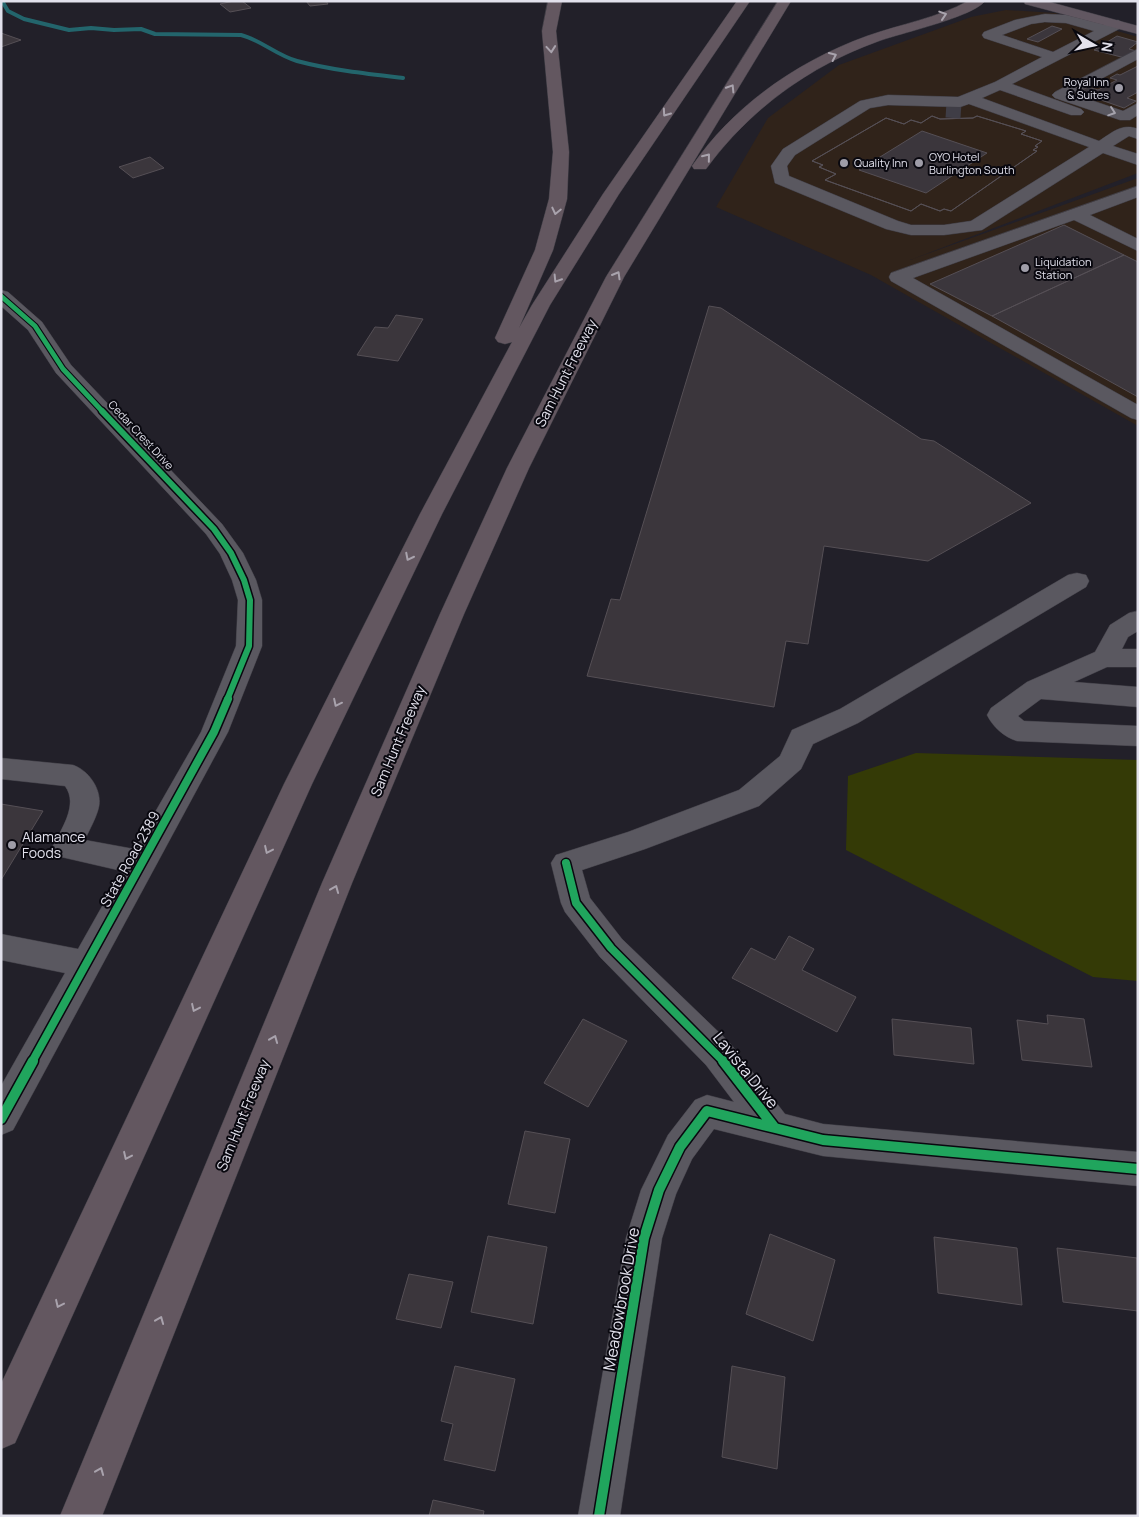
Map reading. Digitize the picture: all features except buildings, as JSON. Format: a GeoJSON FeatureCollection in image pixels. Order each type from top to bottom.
{"type":"FeatureCollection","features":[{"type":"Feature","properties":{"kind":"highway"},"geometry":{"type":"LineString","coordinates":[[431,514],[544,250],[552,224],[561,177],[561,152],[549,31],[555,1]]}},
{"type":"Feature","properties":{"kind":"highway"},"geometry":{"type":"LineString","coordinates":[[1,1429],[298,784],[431,514],[541,305],[611,194],[744,1]]}},
{"type":"Feature","properties":{"kind":"highway","name":"Sam Hunt Freeway"},"geometry":{"type":"LineString","coordinates":[[81,1516],[333,892],[452,614],[518,468],[564,373],[615,277],[785,1]]}},
{"type":"Feature","properties":{"kind":"highway"},"geometry":{"type":"LineString","coordinates":[[632,249],[725,134],[767,96],[798,74],[845,50],[979,1]]}},
{"type":"Feature","properties":{"kind":"main road"},"geometry":{"type":"LineString","coordinates":[[1030,1],[1112,27],[1138,30]]}},
{"type":"Feature","properties":{"kind":"main road"},"geometry":{"type":"LineString","coordinates":[[1078,1],[1138,17]]}},
{"type":"Feature","properties":{"kind":"street"},"geometry":{"type":"LineString","coordinates":[[1055,57],[988,35],[1027,21],[1051,17],[1112,27]]}},
{"type":"Feature","properties":{"kind":"street"},"geometry":{"type":"LineString","coordinates":[[958,106],[1112,27]]}},
{"type":"Feature","properties":{"kind":"street"},"geometry":{"type":"LineString","coordinates":[[1138,53],[1060,95],[1125,117],[1138,108]]}},
{"type":"Feature","properties":{"kind":"street"},"geometry":{"type":"LineString","coordinates":[[1000,85],[1132,132]]}},
{"type":"Feature","properties":{"kind":"street"},"geometry":{"type":"LineString","coordinates":[[958,106],[960,102],[888,100],[865,104],[789,152],[779,166],[781,179],[892,225],[911,230],[944,230],[976,226],[1102,146],[1132,132]]}},
{"type":"Feature","properties":{"kind":"street"},"geometry":{"type":"LineString","coordinates":[[915,101],[926,108],[958,106],[992,107],[1138,160]]}},
{"type":"Feature","properties":{"kind":"street"},"geometry":{"type":"LineString","coordinates":[[1138,191],[898,277],[1138,414]]}},
{"type":"Feature","properties":{"kind":"street"},"geometry":{"type":"LineString","coordinates":[[1074,214],[1133,240]]}},
{"type":"Feature","properties":{"kind":"street","name":"Cedar Crest Drive"},"geometry":{"type":"LineString","coordinates":[[1,296],[35,326],[63,369],[214,529],[232,553],[244,580],[250,600]]}},
{"type":"Feature","properties":{"kind":"street","name":"Lavista Drive"},"geometry":{"type":"LineString","coordinates":[[1077,582],[849,716],[802,737],[790,762],[749,798],[566,863],[576,903],[611,948],[718,1054],[775,1128],[823,1140],[1138,1169]]}},
{"type":"Feature","properties":{"kind":"street","name":"State Road 2389"},"geometry":{"type":"LineString","coordinates":[[1,1119],[12,1078],[87,964],[214,732],[249,646],[250,600]]}},
{"type":"Feature","properties":{"kind":"street"},"geometry":{"type":"LineString","coordinates":[[1104,658],[1119,631],[1138,618]]}},
{"type":"Feature","properties":{"kind":"street"},"geometry":{"type":"LineString","coordinates":[[1138,658],[1104,658],[1036,689],[1000,715],[1017,731],[1138,736]]}},
{"type":"Feature","properties":{"kind":"street"},"geometry":{"type":"LineString","coordinates":[[1036,689],[1138,697]]}},
{"type":"Feature","properties":{"kind":"street"},"geometry":{"type":"LineString","coordinates":[[1,768],[73,776],[84,791],[85,806],[67,848],[142,862]]}},
{"type":"Feature","properties":{"kind":"street"},"geometry":{"type":"LineString","coordinates":[[1,947],[87,964]]}},
{"type":"Feature","properties":{"kind":"street","name":"Meadowbrook Drive"},"geometry":{"type":"LineString","coordinates":[[599,1516],[644,1238],[659,1190],[680,1147],[707,1111],[775,1128]]}},
{"type":"Feature","properties":{"kind":"shaded area"},"geometry":{"type":"Polygon","coordinates":[[[1006,10],[1055,13],[1138,37],[1138,173],[910,260],[1138,178],[1138,426],[871,275],[716,207],[768,118],[839,65],[971,17],[1006,10]]]}},
{"type":"Feature","properties":{"kind":"green space"},"geometry":{"type":"Polygon","coordinates":[[[916,753],[1138,760],[1138,981],[1093,977],[846,850],[848,776],[916,753]]]}},
{"type":"Feature","properties":{"kind":"waterway"},"geometry":{"type":"LineString","coordinates":[[2,1],[8,11],[24,19],[69,30],[91,28],[114,30],[141,29],[155,34],[241,35],[297,61],[336,69],[403,78]]}},
{"type":"Feature","properties":{"kind":"tunnel"},"geometry":{"type":"LineString","coordinates":[[946,110],[961,111]]}},
{"type":"Feature","properties":{"kind":"cycle path"},"geometry":{"type":"LineString","coordinates":[[1,296],[35,326],[63,369],[214,529],[231,553],[244,580],[250,600],[249,646],[214,732],[1,1119]]}},
{"type":"Feature","properties":{"kind":"cycle path"},"geometry":{"type":"LineString","coordinates":[[566,863],[576,903],[611,948],[718,1054],[775,1128],[823,1140],[1138,1169]]}},
{"type":"Feature","properties":{"kind":"cycle path"},"geometry":{"type":"LineString","coordinates":[[599,1516],[644,1238],[659,1190],[680,1147],[707,1111],[775,1128]]}},
{"type":"Feature","properties":{"kind":"place","name":"Royal Inn & Suites"},"geometry":{"type":"Point","coordinates":[1119,88]}},
{"type":"Feature","properties":{"kind":"place","name":"Quality Inn"},"geometry":{"type":"Point","coordinates":[844,163]}},
{"type":"Feature","properties":{"kind":"place","name":"OYO Hotel Burlington South"},"geometry":{"type":"Point","coordinates":[919,163]}},
{"type":"Feature","properties":{"kind":"place","name":"Liquidation Station"},"geometry":{"type":"Point","coordinates":[1025,268]}},
{"type":"Feature","properties":{"kind":"place","name":"Alamance Foods"},"geometry":{"type":"Point","coordinates":[12,845]}}]}
